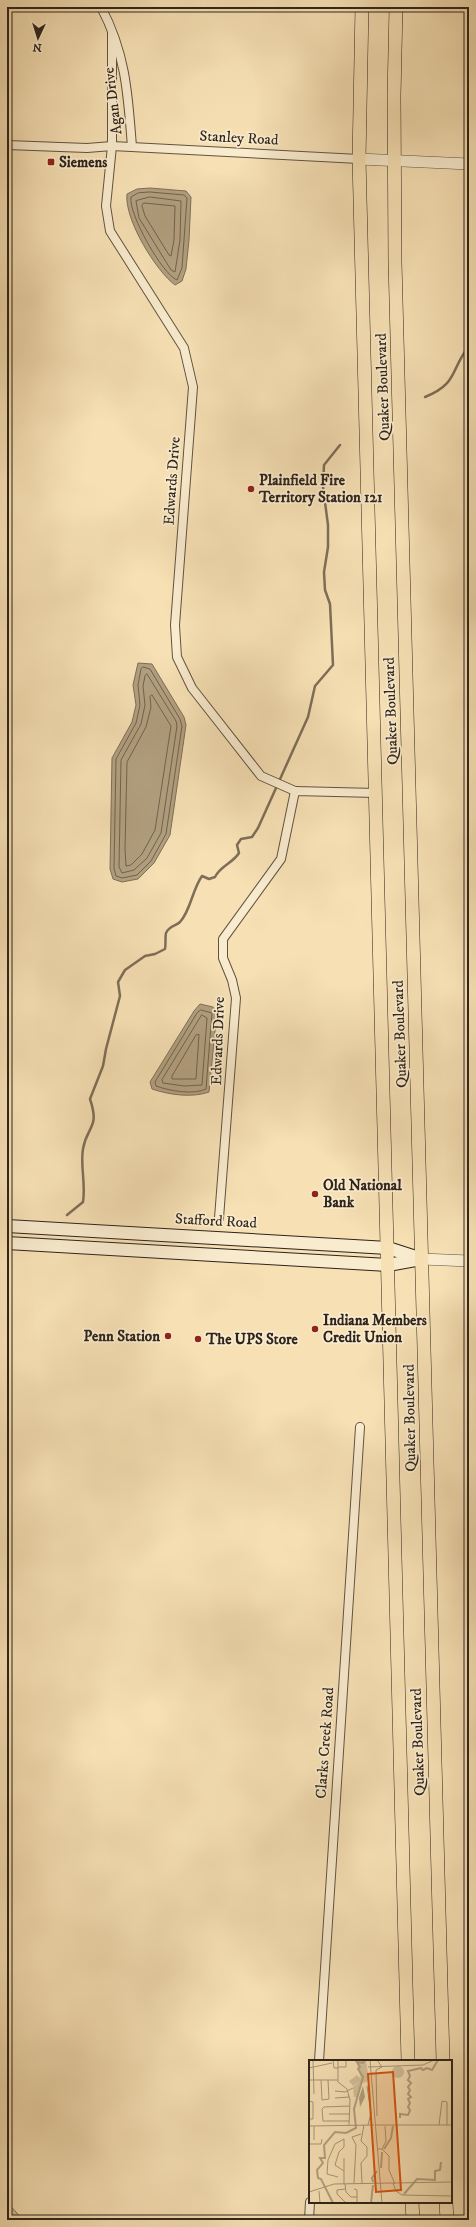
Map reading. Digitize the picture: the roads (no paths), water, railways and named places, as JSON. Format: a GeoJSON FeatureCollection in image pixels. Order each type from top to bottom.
{"type":"FeatureCollection","features":[{"type":"Feature","properties":{"kind":"main road","name":"Quaker Boulevard"},"geometry":{"type":"LineString","coordinates":[[362,7],[359,159],[408,2060]]}},
{"type":"Feature","properties":{"kind":"main road","name":"Quaker Boulevard"},"geometry":{"type":"LineString","coordinates":[[396,7],[394,160],[403,599],[443,2060]]}},
{"type":"Feature","properties":{"kind":"main road","name":"Stafford Road"},"geometry":{"type":"LineString","coordinates":[[7,1226],[388,1248],[422,1259]]}},
{"type":"Feature","properties":{"kind":"main road","name":"Stafford Road"},"geometry":{"type":"LineString","coordinates":[[7,1243],[388,1264],[422,1259]]}},
{"type":"Feature","properties":{"kind":"main road"},"geometry":{"type":"LineString","coordinates":[[412,2203],[412,2220]]}},
{"type":"Feature","properties":{"kind":"main road"},"geometry":{"type":"LineString","coordinates":[[446,2203],[447,2220]]}},
{"type":"Feature","properties":{"kind":"street","name":"Agan Drive"},"geometry":{"type":"LineString","coordinates":[[101,7],[123,62],[132,147]]}},
{"type":"Feature","properties":{"kind":"street","name":"Edwards Drive"},"geometry":{"type":"LineString","coordinates":[[112,33],[112,146],[106,206],[110,230],[184,348],[193,387],[175,625],[177,657],[192,688],[261,776],[292,790],[376,793]]}},
{"type":"Feature","properties":{"kind":"street","name":"Stanley Road"},"geometry":{"type":"LineString","coordinates":[[7,145],[87,148],[112,146],[469,164]]}},
{"type":"Feature","properties":{"kind":"street","name":"Edwards Drive"},"geometry":{"type":"LineString","coordinates":[[219,1218],[236,998],[232,980],[223,958],[223,939],[281,859],[292,790]]}},
{"type":"Feature","properties":{"kind":"street","name":"Stafford Road"},"geometry":{"type":"LineString","coordinates":[[422,1259],[469,1261]]}},
{"type":"Feature","properties":{"kind":"street","name":"Clarks Creek Road"},"geometry":{"type":"LineString","coordinates":[[319,2060],[360,1427]]}},
{"type":"Feature","properties":{"kind":"street"},"geometry":{"type":"LineString","coordinates":[[309,2220],[310,2203]]}},
{"type":"Feature","properties":{"kind":"water"},"geometry":{"type":"Polygon","coordinates":[[[150,188],[186,191],[191,197],[186,269],[182,281],[175,285],[159,268],[143,244],[127,205],[127,194],[137,189],[150,188]]]}},
{"type":"Feature","properties":{"kind":"water"},"geometry":{"type":"Polygon","coordinates":[[[138,663],[152,664],[184,717],[186,725],[170,835],[154,863],[138,879],[122,882],[113,879],[110,869],[112,758],[132,722],[136,705],[133,685],[138,663]]]}},
{"type":"Feature","properties":{"kind":"water"},"geometry":{"type":"Polygon","coordinates":[[[200,1004],[213,1007],[217,1011],[209,1092],[195,1095],[181,1095],[152,1089],[150,1082],[194,1011],[200,1004]]]}},
{"type":"Feature","properties":{"kind":"waterway"},"geometry":{"type":"LineString","coordinates":[[425,397],[443,387],[452,376],[469,346]]}},
{"type":"Feature","properties":{"kind":"waterway"},"geometry":{"type":"LineString","coordinates":[[67,1215],[83,1202],[84,1188],[82,1155],[85,1141],[92,1126],[94,1116],[90,1099],[103,1066],[120,996],[118,982],[125,970],[145,956],[155,954],[165,949],[166,933],[184,917],[202,876],[209,879],[215,877],[217,873],[239,853],[237,845],[241,839],[252,837],[258,828],[308,717],[315,686],[333,665],[330,604],[325,590],[324,572],[328,547],[328,525],[323,487],[324,465],[340,445]]}},
{"type":"Feature","properties":{"kind":"place","name":"Siemens"},"geometry":{"type":"Point","coordinates":[51,162]}},
{"type":"Feature","properties":{"kind":"place","name":"Plainfield Fire Territory Station 121"},"geometry":{"type":"Point","coordinates":[251,489]}},
{"type":"Feature","properties":{"kind":"place","name":"Old National Bank"},"geometry":{"type":"Point","coordinates":[315,1194]}},
{"type":"Feature","properties":{"kind":"place","name":"Indiana Members Credit Union"},"geometry":{"type":"Point","coordinates":[315,1329]}},
{"type":"Feature","properties":{"kind":"place","name":"Penn Station"},"geometry":{"type":"Point","coordinates":[168,1336]}},
{"type":"Feature","properties":{"kind":"place","name":"The UPS Store"},"geometry":{"type":"Point","coordinates":[198,1339]}}]}
